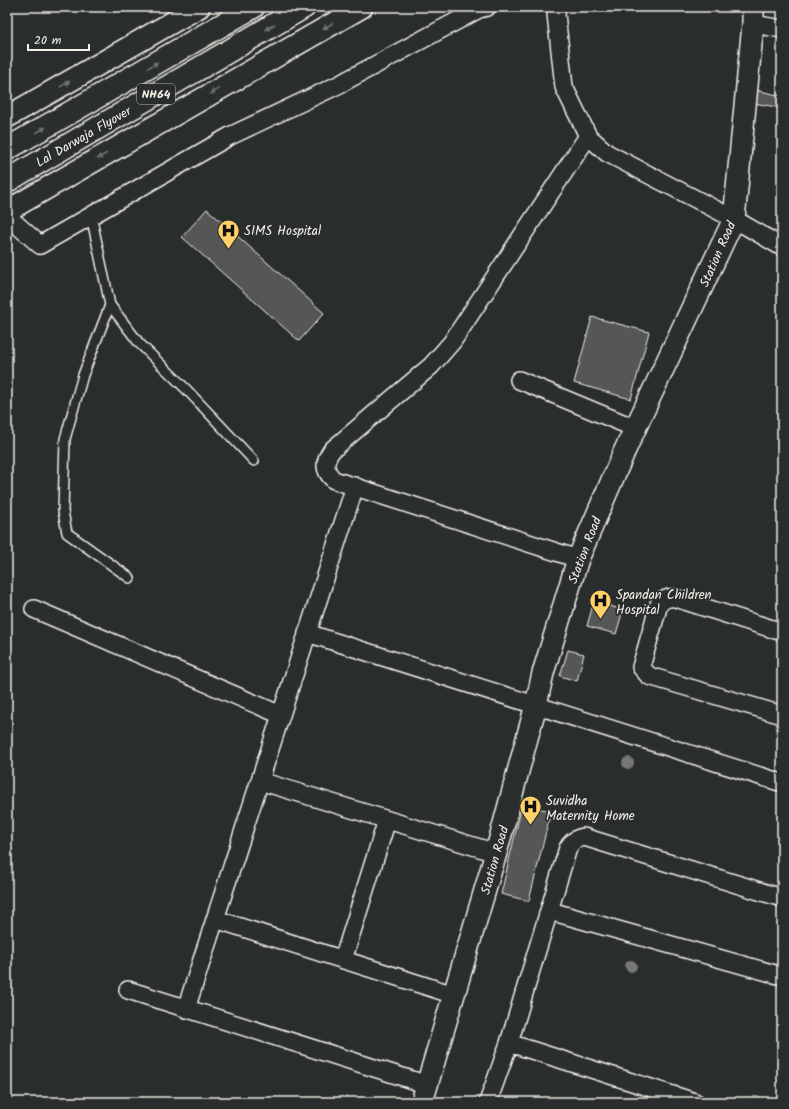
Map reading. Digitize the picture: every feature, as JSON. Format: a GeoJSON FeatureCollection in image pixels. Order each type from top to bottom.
{"type":"FeatureCollection","features":[{"type":"Feature","properties":{"kind":"highway","name":"Lal Darwaja Flyover"},"geometry":{"type":"LineString","coordinates":[[7,150],[253,7]]}},
{"type":"Feature","properties":{"kind":"highway","name":"Lal Darwaja Flyover"},"geometry":{"type":"LineString","coordinates":[[7,181],[304,7]]}},
{"type":"Feature","properties":{"kind":"street"},"geometry":{"type":"LineString","coordinates":[[7,117],[200,7]]}},
{"type":"Feature","properties":{"kind":"street"},"geometry":{"type":"LineString","coordinates":[[7,211],[362,7]]}},
{"type":"Feature","properties":{"kind":"street"},"geometry":{"type":"LineString","coordinates":[[7,216],[40,245],[230,136],[338,85],[479,9],[487,7]]}},
{"type":"Feature","properties":{"kind":"street"},"geometry":{"type":"LineString","coordinates":[[557,7],[556,14],[564,87],[588,136],[606,152],[734,219],[782,247]]}},
{"type":"Feature","properties":{"kind":"street"},"geometry":{"type":"LineString","coordinates":[[753,15],[782,29]]}},
{"type":"Feature","properties":{"kind":"street","name":"Station Road"},"geometry":{"type":"LineString","coordinates":[[425,1093],[496,853],[536,705],[543,673],[578,559],[625,450],[637,429],[734,219],[753,15]]}},
{"type":"Feature","properties":{"kind":"street"},"geometry":{"type":"LineString","coordinates":[[578,559],[334,480],[328,474],[325,466],[326,458],[332,450],[432,366],[452,342],[588,136]]}},
{"type":"Feature","properties":{"kind":"street"},"geometry":{"type":"LineString","coordinates":[[519,380],[637,429]]}},
{"type":"Feature","properties":{"kind":"street"},"geometry":{"type":"LineString","coordinates":[[186,1009],[355,486]]}},
{"type":"Feature","properties":{"kind":"street"},"geometry":{"type":"LineString","coordinates":[[782,632],[669,597],[659,604],[641,667],[649,676],[782,715]]}},
{"type":"Feature","properties":{"kind":"street"},"geometry":{"type":"LineString","coordinates":[[34,609],[281,715]]}},
{"type":"Feature","properties":{"kind":"street"},"geometry":{"type":"LineString","coordinates":[[307,633],[782,783]]}},
{"type":"Feature","properties":{"kind":"street"},"geometry":{"type":"LineString","coordinates":[[260,781],[496,853]]}},
{"type":"Feature","properties":{"kind":"street"},"geometry":{"type":"LineString","coordinates":[[344,960],[387,820]]}},
{"type":"Feature","properties":{"kind":"street"},"geometry":{"type":"LineString","coordinates":[[488,1102],[509,1044],[568,848],[572,841],[584,837],[782,898]]}},
{"type":"Feature","properties":{"kind":"street"},"geometry":{"type":"LineString","coordinates":[[550,911],[782,976]]}},
{"type":"Feature","properties":{"kind":"street"},"geometry":{"type":"LineString","coordinates":[[216,919],[454,995]]}},
{"type":"Feature","properties":{"kind":"street"},"geometry":{"type":"LineString","coordinates":[[128,990],[425,1093]]}},
{"type":"Feature","properties":{"kind":"street"},"geometry":{"type":"LineString","coordinates":[[509,1044],[695,1102]]}},
{"type":"Feature","properties":{"kind":"lane"},"geometry":{"type":"LineString","coordinates":[[91,216],[110,305],[139,343],[187,390],[254,461]]}},
{"type":"Feature","properties":{"kind":"lane"},"geometry":{"type":"LineString","coordinates":[[110,305],[83,375],[66,439],[63,511],[67,533],[130,578]]}},
{"type":"Feature","properties":{"kind":"building"},"geometry":{"type":"Polygon","coordinates":[[[751,89],[782,96],[782,108],[748,102],[751,89]]]}},
{"type":"Feature","properties":{"kind":"building"},"geometry":{"type":"Polygon","coordinates":[[[207,209],[324,313],[299,341],[182,237],[207,209]]]}},
{"type":"Feature","properties":{"kind":"building"},"geometry":{"type":"Polygon","coordinates":[[[592,317],[649,332],[631,399],[574,383],[592,317]]]}},
{"type":"Feature","properties":{"kind":"building"},"geometry":{"type":"Polygon","coordinates":[[[594,601],[623,610],[616,634],[587,626],[594,601]]]}},
{"type":"Feature","properties":{"kind":"building"},"geometry":{"type":"Polygon","coordinates":[[[568,650],[584,654],[577,681],[560,676],[568,650]]]}},
{"type":"Feature","properties":{"kind":"building"},"geometry":{"type":"Polygon","coordinates":[[[522,805],[551,811],[529,901],[501,894],[522,805]]]}},
{"type":"Feature","properties":{"kind":"place","name":"SIMS Hospital"},"geometry":{"type":"Point","coordinates":[228,250]}},
{"type":"Feature","properties":{"kind":"place","name":"Spandan Children Hospital"},"geometry":{"type":"Point","coordinates":[601,620]}},
{"type":"Feature","properties":{"kind":"place","name":"Suvidha Maternity Home"},"geometry":{"type":"Point","coordinates":[531,826]}}]}
